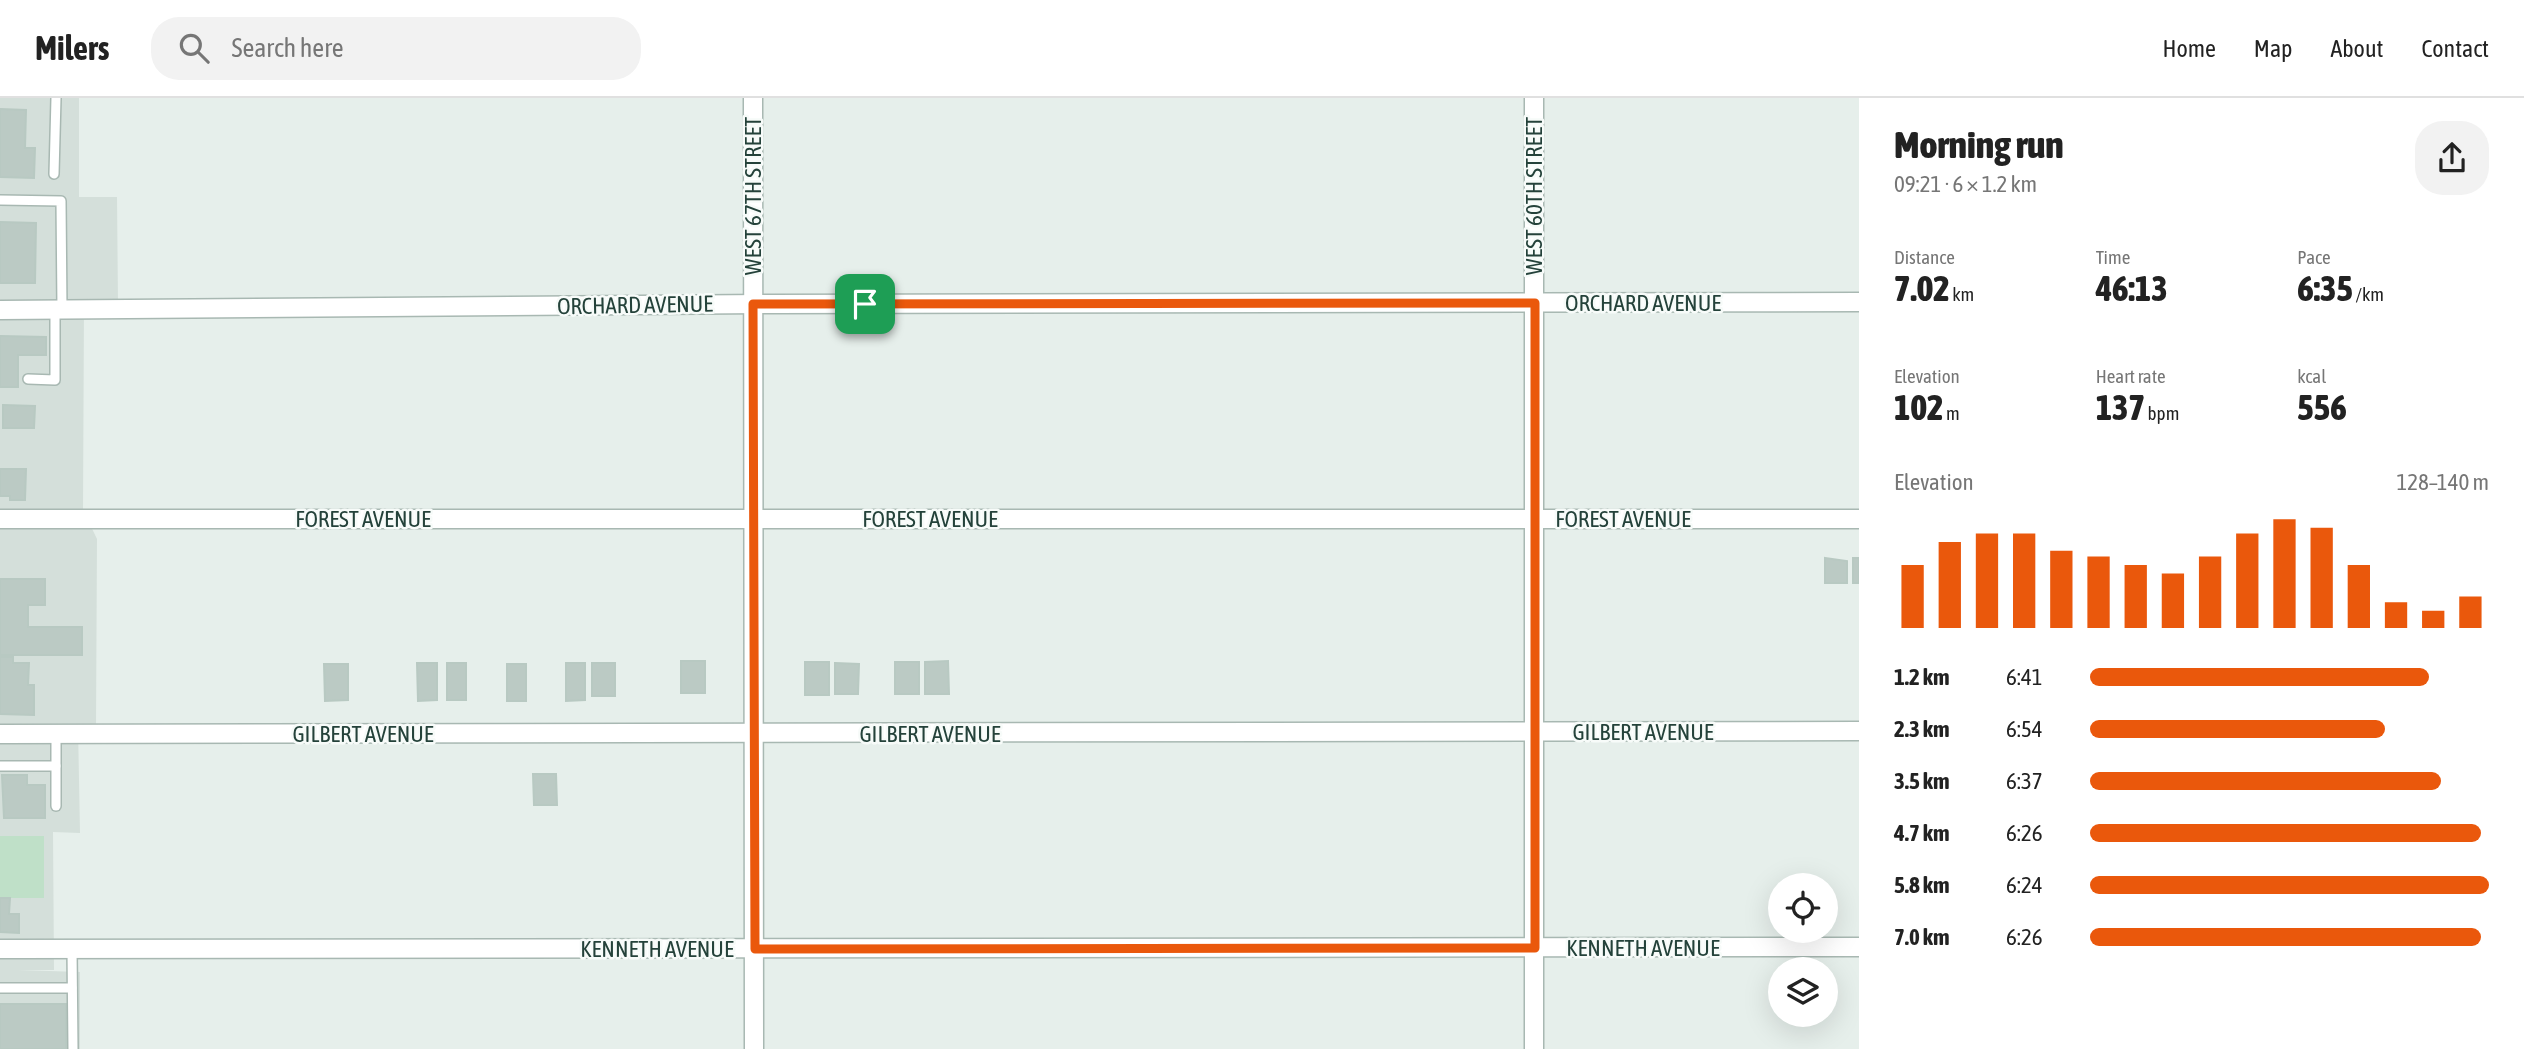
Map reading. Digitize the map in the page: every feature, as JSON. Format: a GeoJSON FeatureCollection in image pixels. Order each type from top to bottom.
{"type":"FeatureCollection","features":[{"type":"Feature","properties":{"kind":"street","name":"WEST 67TH STREET"},"geometry":{"type":"LineString","coordinates":[[753,98],[754,1049]]}},
{"type":"Feature","properties":{"kind":"street","name":"WEST 60TH STREET"},"geometry":{"type":"LineString","coordinates":[[1534,98],[1534,1049]]}},
{"type":"Feature","properties":{"kind":"street","name":"ORCHARD AVENUE"},"geometry":{"type":"LineString","coordinates":[[0,310],[753,304],[1859,302]]}},
{"type":"Feature","properties":{"kind":"street","name":"FOREST AVENUE"},"geometry":{"type":"LineString","coordinates":[[0,519],[1859,519]]}},
{"type":"Feature","properties":{"kind":"street","name":"GILBERT AVENUE"},"geometry":{"type":"LineString","coordinates":[[0,734],[1859,731]]}},
{"type":"Feature","properties":{"kind":"street","name":"KENNETH AVENUE"},"geometry":{"type":"LineString","coordinates":[[0,949],[1859,947]]}},
{"type":"Feature","properties":{"kind":"lane"},"geometry":{"type":"LineString","coordinates":[[54,174],[56,98]]}},
{"type":"Feature","properties":{"kind":"lane"},"geometry":{"type":"LineString","coordinates":[[0,200],[61,201],[55,380],[28,379]]}},
{"type":"Feature","properties":{"kind":"lane"},"geometry":{"type":"LineString","coordinates":[[56,734],[56,806]]}},
{"type":"Feature","properties":{"kind":"lane"},"geometry":{"type":"LineString","coordinates":[[0,766],[56,766]]}},
{"type":"Feature","properties":{"kind":"lane"},"geometry":{"type":"LineString","coordinates":[[72,949],[73,1049]]}},
{"type":"Feature","properties":{"kind":"lane"},"geometry":{"type":"LineString","coordinates":[[0,988],[72,988]]}},
{"type":"Feature","properties":{"kind":"shaded area"},"geometry":{"type":"Polygon","coordinates":[[[0,98],[79,98],[79,197],[117,197],[118,303],[84,304],[83,510],[97,539],[96,726],[78,726],[80,833],[53,832],[54,970],[18,970],[80,972],[80,1049],[0,1049],[0,98]]]}},
{"type":"Feature","properties":{"kind":"green space"},"geometry":{"type":"Polygon","coordinates":[[[0,836],[44,836],[44,898],[0,898],[0,836]]]}},
{"type":"Feature","properties":{"kind":"building"},"geometry":{"type":"Polygon","coordinates":[[[0,109],[26,110],[25,148],[35,148],[34,178],[0,177],[0,109]]]}},
{"type":"Feature","properties":{"kind":"building"},"geometry":{"type":"Polygon","coordinates":[[[0,222],[36,223],[35,283],[0,283],[0,222]]]}},
{"type":"Feature","properties":{"kind":"building"},"geometry":{"type":"Polygon","coordinates":[[[0,336],[46,337],[46,355],[18,355],[18,387],[0,387],[0,336]]]}},
{"type":"Feature","properties":{"kind":"building"},"geometry":{"type":"Polygon","coordinates":[[[3,405],[35,406],[34,428],[3,428],[3,405]]]}},
{"type":"Feature","properties":{"kind":"building"},"geometry":{"type":"Polygon","coordinates":[[[0,469],[26,469],[25,500],[10,500],[10,496],[0,496],[0,469]]]}},
{"type":"Feature","properties":{"kind":"building"},"geometry":{"type":"Polygon","coordinates":[[[1825,558],[1847,561],[1847,583],[1825,583],[1825,558]]]}},
{"type":"Feature","properties":{"kind":"building"},"geometry":{"type":"Polygon","coordinates":[[[1853,558],[1859,558],[1859,583],[1853,583],[1853,558]]]}},
{"type":"Feature","properties":{"kind":"building"},"geometry":{"type":"Polygon","coordinates":[[[0,579],[45,579],[45,605],[28,605],[28,627],[82,627],[82,655],[0,655],[0,579]]]}},
{"type":"Feature","properties":{"kind":"building"},"geometry":{"type":"Polygon","coordinates":[[[0,657],[13,657],[13,663],[29,663],[28,685],[34,685],[34,715],[0,714],[0,657]]]}},
{"type":"Feature","properties":{"kind":"building"},"geometry":{"type":"Polygon","coordinates":[[[681,661],[705,661],[705,693],[681,693],[681,661]]]}},
{"type":"Feature","properties":{"kind":"building"},"geometry":{"type":"Polygon","coordinates":[[[948,661],[949,694],[925,694],[925,662],[948,661]]]}},
{"type":"Feature","properties":{"kind":"building"},"geometry":{"type":"Polygon","coordinates":[[[805,662],[829,662],[829,695],[805,695],[805,662]]]}},
{"type":"Feature","properties":{"kind":"building"},"geometry":{"type":"Polygon","coordinates":[[[895,662],[919,662],[919,694],[895,694],[895,662]]]}},
{"type":"Feature","properties":{"kind":"building"},"geometry":{"type":"Polygon","coordinates":[[[417,663],[437,663],[437,700],[418,701],[417,663]]]}},
{"type":"Feature","properties":{"kind":"building"},"geometry":{"type":"Polygon","coordinates":[[[447,663],[466,663],[466,700],[447,700],[447,663]]]}},
{"type":"Feature","properties":{"kind":"building"},"geometry":{"type":"Polygon","coordinates":[[[566,663],[585,663],[585,700],[566,701],[566,663]]]}},
{"type":"Feature","properties":{"kind":"building"},"geometry":{"type":"Polygon","coordinates":[[[592,663],[615,663],[615,696],[592,696],[592,663]]]}},
{"type":"Feature","properties":{"kind":"building"},"geometry":{"type":"Polygon","coordinates":[[[835,663],[859,664],[858,694],[835,694],[835,663]]]}},
{"type":"Feature","properties":{"kind":"building"},"geometry":{"type":"Polygon","coordinates":[[[324,664],[348,664],[348,700],[325,701],[324,664]]]}},
{"type":"Feature","properties":{"kind":"building"},"geometry":{"type":"Polygon","coordinates":[[[507,664],[526,664],[526,701],[507,701],[507,664]]]}},
{"type":"Feature","properties":{"kind":"building"},"geometry":{"type":"Polygon","coordinates":[[[533,774],[556,774],[557,805],[534,805],[533,774]]]}},
{"type":"Feature","properties":{"kind":"building"},"geometry":{"type":"Polygon","coordinates":[[[2,775],[27,775],[27,785],[45,785],[45,818],[4,818],[2,775]]]}},
{"type":"Feature","properties":{"kind":"building"},"geometry":{"type":"Polygon","coordinates":[[[0,898],[10,898],[9,914],[19,914],[19,933],[0,932],[0,898]]]}},
{"type":"Feature","properties":{"kind":"building"},"geometry":{"type":"Polygon","coordinates":[[[0,1004],[66,1004],[66,1049],[0,1049],[0,1004]]]}},
{"type":"Feature","properties":{"kind":"route"},"geometry":{"type":"LineString","coordinates":[[1535,303],[1535,948],[755,949],[753,304],[865,304],[1535,303]]}}]}
